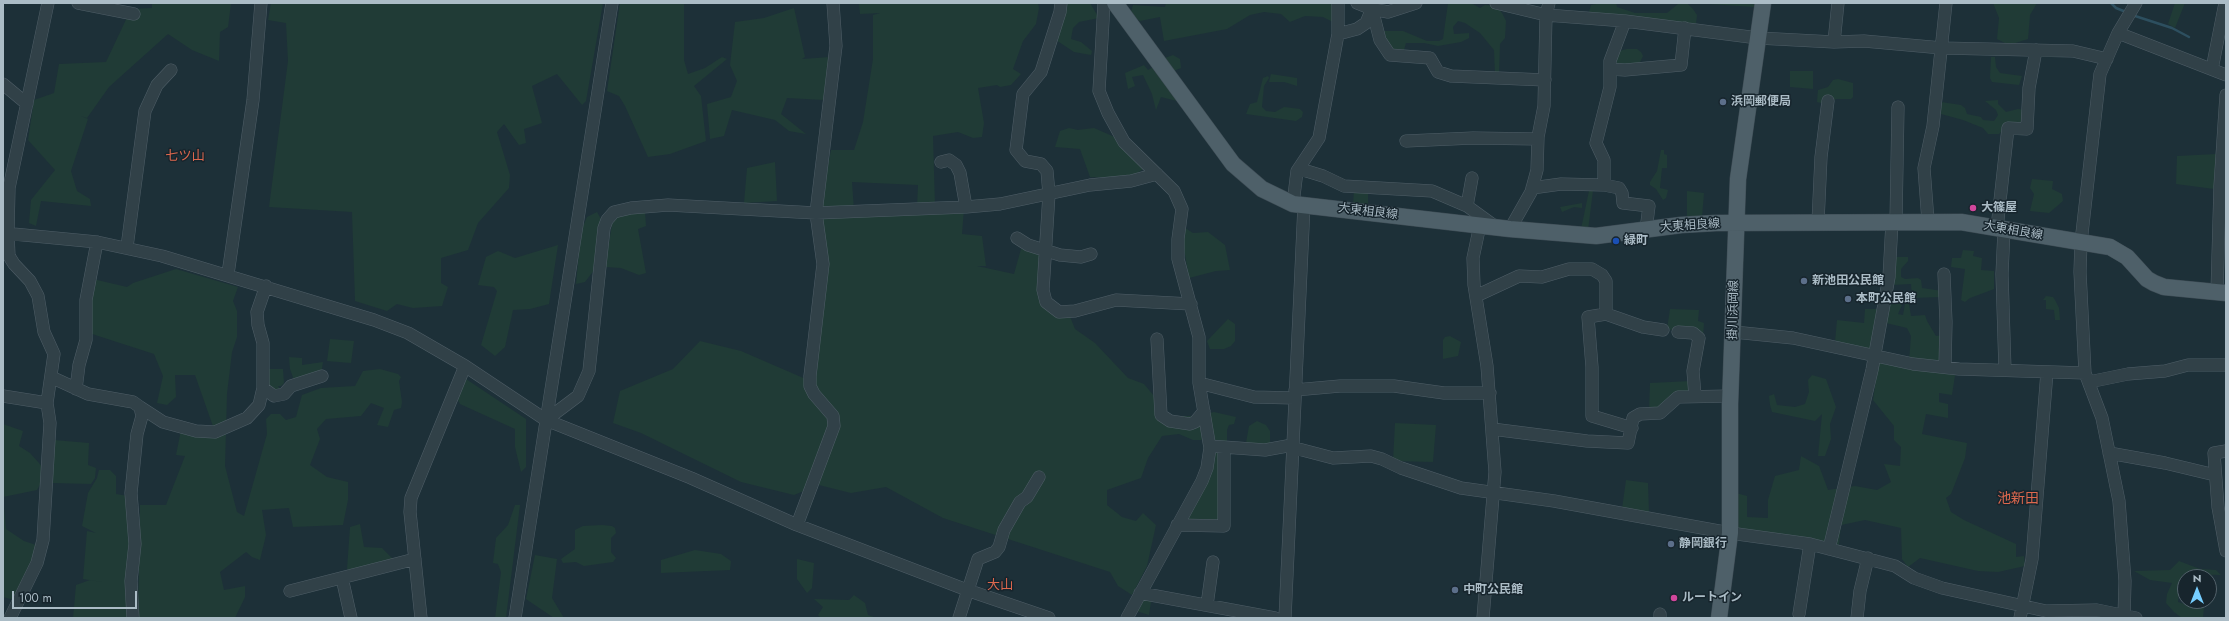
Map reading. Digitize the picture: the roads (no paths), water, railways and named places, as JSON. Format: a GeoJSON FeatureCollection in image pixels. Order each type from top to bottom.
{"type":"FeatureCollection","features":[{"type":"Feature","properties":{"kind":"main road","name":"大東相良線"},"geometry":{"type":"LineString","coordinates":[[1115,3],[1233,164],[1262,190],[1298,204],[1503,228],[1596,236],[1680,225],[1818,222],[1961,222],[2110,247],[2118,251],[2154,283],[2164,287],[2221,293]]}},
{"type":"Feature","properties":{"kind":"main road","name":"掛川浜岡線"},"geometry":{"type":"LineString","coordinates":[[1719,618],[1730,533],[1730,396],[1734,332],[1738,179],[1763,3]]}},
{"type":"Feature","properties":{"kind":"street"},"geometry":{"type":"LineString","coordinates":[[10,618],[37,563],[43,540],[50,423],[47,403],[54,354],[44,332],[38,296],[30,281],[14,264],[9,256],[5,233],[9,188],[48,3]]}},
{"type":"Feature","properties":{"kind":"street"},"geometry":{"type":"LineString","coordinates":[[78,3],[134,14]]}},
{"type":"Feature","properties":{"kind":"street"},"geometry":{"type":"LineString","coordinates":[[228,274],[253,100],[261,3]]}},
{"type":"Feature","properties":{"kind":"street"},"geometry":{"type":"LineString","coordinates":[[515,618],[612,3]]}},
{"type":"Feature","properties":{"kind":"street"},"geometry":{"type":"LineString","coordinates":[[797,525],[834,426],[833,416],[814,394],[810,386],[823,264],[816,213],[836,46],[833,3]]}},
{"type":"Feature","properties":{"kind":"street"},"geometry":{"type":"LineString","coordinates":[[1060,3],[1060,12],[1041,72],[1023,94],[1016,150],[1025,161],[1041,164],[1047,172],[1049,194],[1043,290],[1046,302],[1059,312],[1075,311],[1116,300],[1191,304]]}},
{"type":"Feature","properties":{"kind":"street"},"geometry":{"type":"LineString","coordinates":[[1104,3],[1099,91],[1108,113],[1124,142],[1174,191],[1182,209],[1178,239],[1178,259],[1199,337],[1199,383],[1210,446],[1208,463],[1202,481],[1127,618]]}},
{"type":"Feature","properties":{"kind":"street"},"geometry":{"type":"LineString","coordinates":[[1285,618],[1295,394],[1298,204],[1297,171],[1300,169],[1319,138],[1338,34],[1338,3]]}},
{"type":"Feature","properties":{"kind":"street"},"geometry":{"type":"LineString","coordinates":[[1357,3],[1373,6],[1388,12],[1416,3]]}},
{"type":"Feature","properties":{"kind":"street"},"geometry":{"type":"LineString","coordinates":[[1496,3],[1546,15],[1625,21],[1758,38],[1834,42],[1864,41],[1942,48],[2073,50],[2107,59]]}},
{"type":"Feature","properties":{"kind":"street"},"geometry":{"type":"LineString","coordinates":[[1300,169],[1323,176],[1344,186],[1432,191],[1467,206],[1503,228],[1532,188],[1537,170],[1538,139],[1544,106],[1546,15],[1549,3]]}},
{"type":"Feature","properties":{"kind":"street"},"geometry":{"type":"LineString","coordinates":[[1834,42],[1838,3]]}},
{"type":"Feature","properties":{"kind":"street"},"geometry":{"type":"LineString","coordinates":[[1928,222],[1924,168],[1933,126],[1946,3]]}},
{"type":"Feature","properties":{"kind":"street"},"geometry":{"type":"LineString","coordinates":[[2212,69],[2221,48],[2225,3]]}},
{"type":"Feature","properties":{"kind":"street"},"geometry":{"type":"LineString","coordinates":[[1338,34],[1357,29],[1366,23],[1373,6]]}},
{"type":"Feature","properties":{"kind":"street"},"geometry":{"type":"LineString","coordinates":[[1373,6],[1380,40],[1390,55],[1430,58],[1438,72],[1451,76],[1545,80]]}},
{"type":"Feature","properties":{"kind":"street"},"geometry":{"type":"LineString","coordinates":[[1210,446],[1265,450],[1280,446],[1333,458],[1371,456],[1382,459],[1401,468],[1461,488],[1494,491],[1730,533],[1810,544],[1894,566],[1914,578],[2022,612],[2097,610],[2128,617],[2123,529],[2102,418],[2087,378],[2080,272],[2081,242],[2100,74],[2118,33],[2132,10]]}},
{"type":"Feature","properties":{"kind":"street"},"geometry":{"type":"LineString","coordinates":[[1604,185],[1604,160],[1596,143],[1610,88],[1610,61],[1625,21]]}},
{"type":"Feature","properties":{"kind":"street"},"geometry":{"type":"LineString","coordinates":[[1610,69],[1625,70],[1681,65],[1685,28]]}},
{"type":"Feature","properties":{"kind":"street"},"geometry":{"type":"LineString","coordinates":[[2118,33],[2226,75]]}},
{"type":"Feature","properties":{"kind":"street"},"geometry":{"type":"LineString","coordinates":[[2005,370],[2001,229],[2008,128],[2027,129],[2029,88],[2036,50]]}},
{"type":"Feature","properties":{"kind":"street"},"geometry":{"type":"LineString","coordinates":[[127,248],[145,111],[157,85],[171,70]]}},
{"type":"Feature","properties":{"kind":"street"},"geometry":{"type":"LineString","coordinates":[[3,84],[27,104]]}},
{"type":"Feature","properties":{"kind":"street"},"geometry":{"type":"LineString","coordinates":[[2221,293],[2226,95]]}},
{"type":"Feature","properties":{"kind":"street"},"geometry":{"type":"LineString","coordinates":[[1818,222],[1821,157],[1828,101]]}},
{"type":"Feature","properties":{"kind":"street"},"geometry":{"type":"LineString","coordinates":[[1828,549],[1874,357],[1889,277],[1894,222],[1898,107]]}},
{"type":"Feature","properties":{"kind":"street"},"geometry":{"type":"LineString","coordinates":[[1406,141],[1473,138],[1538,139]]}},
{"type":"Feature","properties":{"kind":"street"},"geometry":{"type":"LineString","coordinates":[[941,162],[949,160],[956,165],[960,173],[966,207]]}},
{"type":"Feature","properties":{"kind":"street"},"geometry":{"type":"LineString","coordinates":[[546,420],[578,396],[589,371],[604,228],[607,220],[614,212],[631,208],[668,205],[816,213],[966,207],[1000,204],[1090,185],[1131,182],[1157,174]]}},
{"type":"Feature","properties":{"kind":"street"},"geometry":{"type":"LineString","coordinates":[[1467,206],[1472,178]]}},
{"type":"Feature","properties":{"kind":"street"},"geometry":{"type":"LineString","coordinates":[[1532,188],[1561,184],[1604,185],[1618,188],[1622,193],[1623,203],[1649,206],[1646,230]]}},
{"type":"Feature","properties":{"kind":"street"},"geometry":{"type":"LineString","coordinates":[[1480,225],[1473,258],[1476,296],[1490,393],[1494,491],[1486,564],[1484,618]]}},
{"type":"Feature","properties":{"kind":"street"},"geometry":{"type":"LineString","coordinates":[[5,233],[97,242],[127,248],[228,274],[374,320],[408,333],[465,366],[546,420],[691,478],[797,525],[967,590],[1049,618]]}},
{"type":"Feature","properties":{"kind":"street"},"geometry":{"type":"LineString","coordinates":[[1017,238],[1028,245],[1060,254],[1081,257],[1091,254]]}},
{"type":"Feature","properties":{"kind":"street"},"geometry":{"type":"LineString","coordinates":[[76,389],[79,365],[86,340],[86,300],[97,242]]}},
{"type":"Feature","properties":{"kind":"street"},"geometry":{"type":"LineString","coordinates":[[1476,296],[1519,276],[1542,277],[1568,269],[1592,269],[1602,275],[1606,281],[1606,314]]}},
{"type":"Feature","properties":{"kind":"street"},"geometry":{"type":"LineString","coordinates":[[1944,274],[1946,322],[1945,367]]}},
{"type":"Feature","properties":{"kind":"street"},"geometry":{"type":"LineString","coordinates":[[51,377],[88,394],[133,402],[163,422],[196,431],[215,432],[247,418],[259,405],[263,388],[263,343],[258,325],[257,312],[266,286]]}},
{"type":"Feature","properties":{"kind":"street"},"geometry":{"type":"LineString","coordinates":[[1632,428],[1592,416],[1592,368],[1588,317],[1606,314],[1643,328],[1663,330]]}},
{"type":"Feature","properties":{"kind":"street"},"geometry":{"type":"LineString","coordinates":[[1678,332],[1693,333],[1699,338],[1693,370],[1695,396]]}},
{"type":"Feature","properties":{"kind":"street"},"geometry":{"type":"LineString","coordinates":[[1734,332],[1793,338],[1874,357],[1945,367],[2047,372],[2087,378],[2165,371],[2188,365],[2226,366]]}},
{"type":"Feature","properties":{"kind":"street"},"geometry":{"type":"LineString","coordinates":[[1157,339],[1161,415],[1170,421],[1190,424],[1195,422],[1204,411]]}},
{"type":"Feature","properties":{"kind":"street"},"geometry":{"type":"LineString","coordinates":[[421,618],[410,512],[411,498],[465,366]]}},
{"type":"Feature","properties":{"kind":"street"},"geometry":{"type":"LineString","coordinates":[[2022,612],[2032,559],[2047,372]]}},
{"type":"Feature","properties":{"kind":"street"},"geometry":{"type":"LineString","coordinates":[[263,388],[274,396],[284,394],[291,386],[322,376]]}},
{"type":"Feature","properties":{"kind":"street"},"geometry":{"type":"LineString","coordinates":[[1199,383],[1254,397],[1295,394],[1340,386],[1394,386],[1444,393],[1490,393]]}},
{"type":"Feature","properties":{"kind":"street"},"geometry":{"type":"LineString","coordinates":[[3,396],[47,403]]}},
{"type":"Feature","properties":{"kind":"street"},"geometry":{"type":"LineString","coordinates":[[1492,429],[1587,441],[1628,443],[1633,418],[1640,414],[1660,413],[1678,397],[1730,396]]}},
{"type":"Feature","properties":{"kind":"street"},"geometry":{"type":"LineString","coordinates":[[133,618],[132,581],[135,544],[131,493],[137,434],[142,416],[140,407]]}},
{"type":"Feature","properties":{"kind":"street"},"geometry":{"type":"LineString","coordinates":[[1177,525],[1224,526],[1224,447]]}},
{"type":"Feature","properties":{"kind":"street"},"geometry":{"type":"LineString","coordinates":[[2226,451],[2214,453],[2214,475],[2226,551]]}},
{"type":"Feature","properties":{"kind":"street"},"geometry":{"type":"LineString","coordinates":[[2109,453],[2164,463],[2214,475]]}},
{"type":"Feature","properties":{"kind":"street"},"geometry":{"type":"LineString","coordinates":[[959,618],[978,559],[995,552],[999,547],[1004,530],[1020,502],[1039,477]]}},
{"type":"Feature","properties":{"kind":"street"},"geometry":{"type":"LineString","coordinates":[[1799,614],[1810,544]]}},
{"type":"Feature","properties":{"kind":"street"},"geometry":{"type":"LineString","coordinates":[[1857,618],[1860,591],[1868,558]]}},
{"type":"Feature","properties":{"kind":"street"},"geometry":{"type":"LineString","coordinates":[[290,591],[415,559]]}},
{"type":"Feature","properties":{"kind":"street"},"geometry":{"type":"LineString","coordinates":[[1207,605],[1213,562]]}},
{"type":"Feature","properties":{"kind":"street"},"geometry":{"type":"LineString","coordinates":[[342,578],[351,618]]}},
{"type":"Feature","properties":{"kind":"street"},"geometry":{"type":"LineString","coordinates":[[1140,593],[1275,618]]}},
{"type":"Feature","properties":{"kind":"waterway"},"geometry":{"type":"LineString","coordinates":[[2111,3],[2116,8],[2126,12]]}},
{"type":"Feature","properties":{"kind":"waterway"},"geometry":{"type":"LineString","coordinates":[[2132,15],[2172,28],[2189,37]]}},
{"type":"Feature","properties":{"kind":"place","name":"浜岡郵便局"},"geometry":{"type":"Point","coordinates":[1723,102]}},
{"type":"Feature","properties":{"kind":"place","name":"大篠屋"},"geometry":{"type":"Point","coordinates":[1973,208]}},
{"type":"Feature","properties":{"kind":"place","name":"緑町"},"geometry":{"type":"Point","coordinates":[1616,241]}},
{"type":"Feature","properties":{"kind":"place","name":"新池田公民館"},"geometry":{"type":"Point","coordinates":[1804,281]}},
{"type":"Feature","properties":{"kind":"place","name":"本町公民館"},"geometry":{"type":"Point","coordinates":[1848,299]}},
{"type":"Feature","properties":{"kind":"place","name":"静岡銀行"},"geometry":{"type":"Point","coordinates":[1671,544]}},
{"type":"Feature","properties":{"kind":"place","name":"中町公民館"},"geometry":{"type":"Point","coordinates":[1455,590]}},
{"type":"Feature","properties":{"kind":"place","name":"ルートイン"},"geometry":{"type":"Point","coordinates":[1674,598]}},
{"type":"Feature","properties":{"kind":"district","name":"七ツ山"},"geometry":{"type":"Point","coordinates":[185,157]}},
{"type":"Feature","properties":{"kind":"district","name":"池新田"},"geometry":{"type":"Point","coordinates":[2018,500]}},
{"type":"Feature","properties":{"kind":"district","name":"大山"},"geometry":{"type":"Point","coordinates":[1000,586]}}]}
